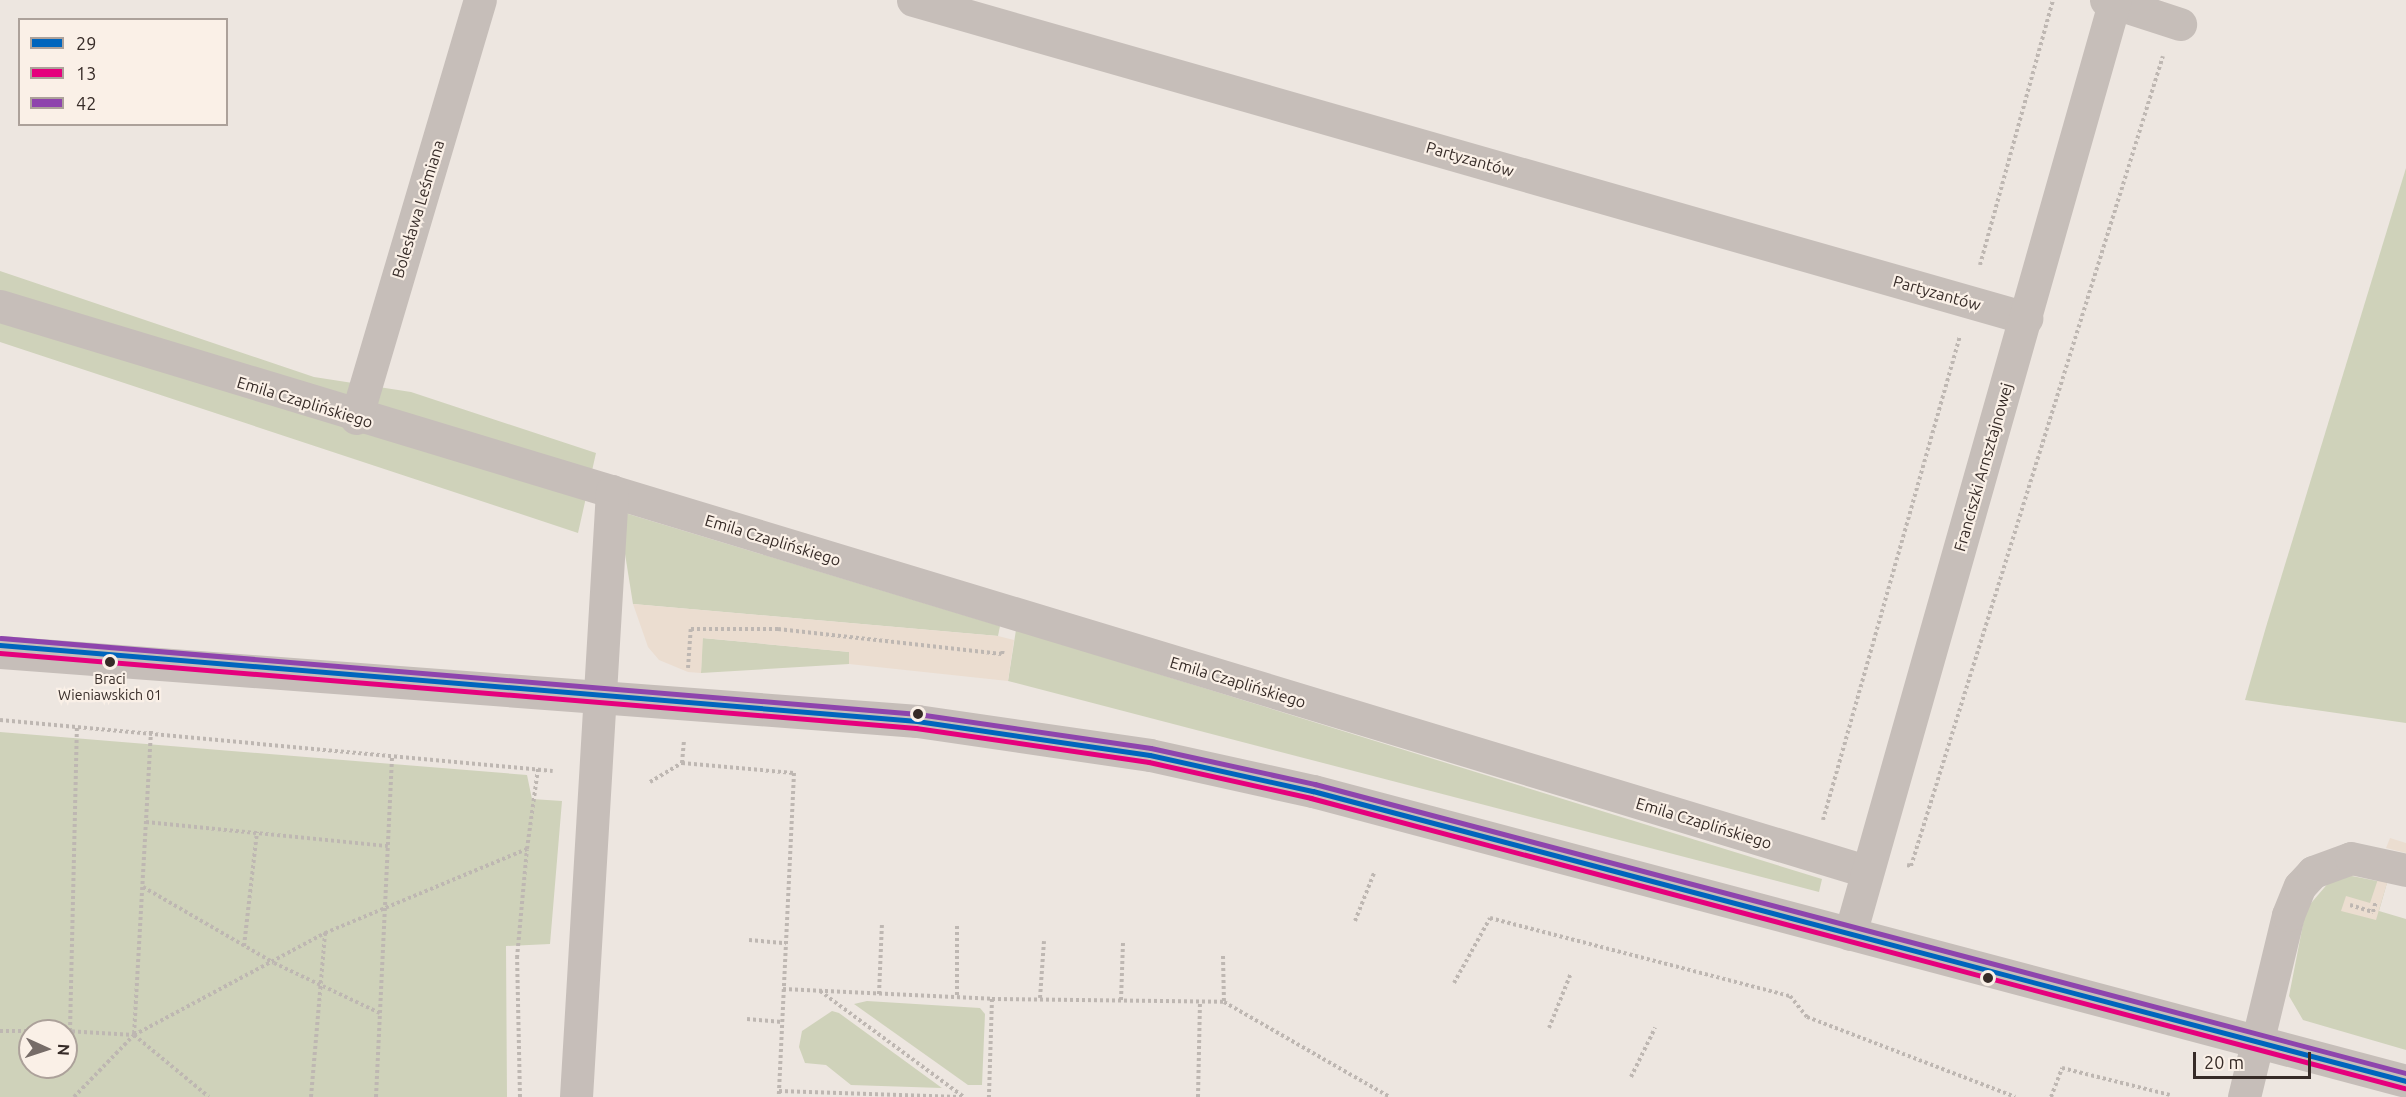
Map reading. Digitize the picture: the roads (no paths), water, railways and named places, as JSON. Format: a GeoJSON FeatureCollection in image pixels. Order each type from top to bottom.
{"type":"FeatureCollection","features":[{"type":"Feature","properties":{"kind":"street","name":"Bolesława Leśmiana"},"geometry":{"type":"LineString","coordinates":[[356,418],[480,0]]}},
{"type":"Feature","properties":{"kind":"street","name":"Partyzantów"},"geometry":{"type":"LineString","coordinates":[[914,0],[2026,318]]}},
{"type":"Feature","properties":{"kind":"street"},"geometry":{"type":"LineString","coordinates":[[2112,1],[2177,23]]}},
{"type":"Feature","properties":{"kind":"street","name":"Franciszki Arnsztajnowej"},"geometry":{"type":"LineString","coordinates":[[1850,934],[1868,862],[2026,318],[2112,1]]}},
{"type":"Feature","properties":{"kind":"street","name":"Emila Czaplińskiego"},"geometry":{"type":"LineString","coordinates":[[0,306],[356,418],[612,491],[1812,855],[1868,862]]}},
{"type":"Feature","properties":{"kind":"street"},"geometry":{"type":"LineString","coordinates":[[576,1097],[612,491]]}},
{"type":"Feature","properties":{"kind":"street"},"geometry":{"type":"LineString","coordinates":[[7,649],[917,721],[1201,765],[2406,1081]]}},
{"type":"Feature","properties":{"kind":"street"},"geometry":{"type":"LineString","coordinates":[[2244,1097],[2260,1043],[2288,915],[2300,886],[2313,872],[2351,858],[2406,870]]}},
{"type":"Feature","properties":{"kind":"place","name":"Braci Wieniawskich 01"},"geometry":{"type":"Point","coordinates":[110,662]}}]}
